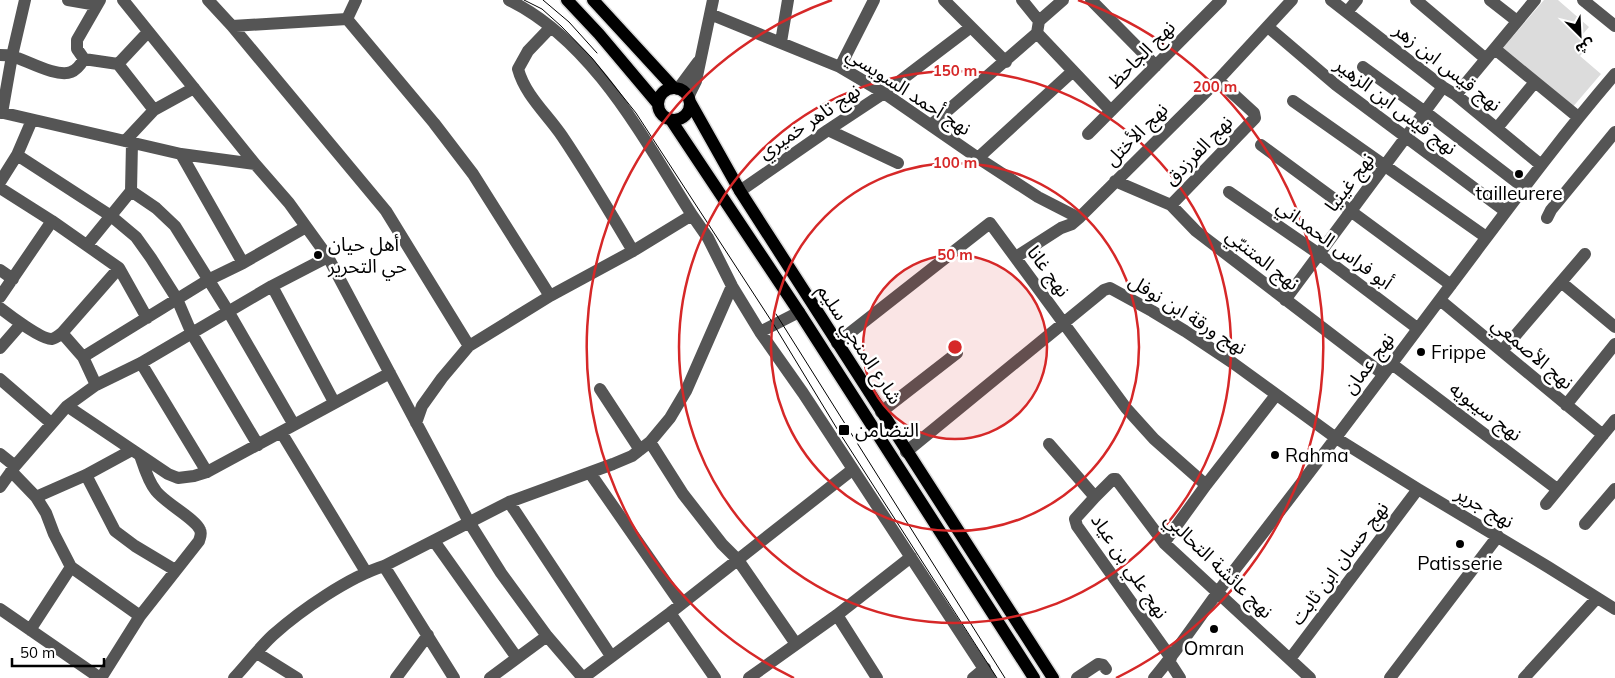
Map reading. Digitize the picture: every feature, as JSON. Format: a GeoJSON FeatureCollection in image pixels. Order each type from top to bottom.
{"type":"FeatureCollection","features":[{"type":"Feature","properties":{"kind":"main road"},"geometry":{"type":"LineString","coordinates":[[567,0],[599,34],[658,104]]}},
{"type":"Feature","properties":{"kind":"main road","name":"شارع المنجي سليم"},"geometry":{"type":"LineString","coordinates":[[593,0],[682,94],[740,191],[837,344],[1053,678]]}},
{"type":"Feature","properties":{"kind":"main road"},"geometry":{"type":"LineString","coordinates":[[658,104],[661,95],[665,91],[682,94],[690,107],[685,115],[676,120],[671,120]]}},
{"type":"Feature","properties":{"kind":"main road","name":"شارع المنجي سليم"},"geometry":{"type":"LineString","coordinates":[[658,104],[660,112],[671,120],[799,312],[1034,678]]}},
{"type":"Feature","properties":{"kind":"street"},"geometry":{"type":"LineString","coordinates":[[25,0],[6,56],[1,112],[181,154],[255,164]]}},
{"type":"Feature","properties":{"kind":"street"},"geometry":{"type":"LineString","coordinates":[[68,0],[99,2],[77,40],[77,49],[84,59],[118,64],[154,110]]}},
{"type":"Feature","properties":{"kind":"street"},"geometry":{"type":"LineString","coordinates":[[123,0],[255,164],[289,203],[328,257],[469,522],[501,573],[548,636],[583,678],[670,613],[852,470]]}},
{"type":"Feature","properties":{"kind":"street"},"geometry":{"type":"LineString","coordinates":[[208,0],[232,26],[386,211],[470,346]]}},
{"type":"Feature","properties":{"kind":"street"},"geometry":{"type":"LineString","coordinates":[[347,20],[356,0]]}},
{"type":"Feature","properties":{"kind":"street"},"geometry":{"type":"LineString","coordinates":[[509,0],[529,10],[571,44],[610,88],[708,238],[732,286],[760,332],[803,393],[987,673],[973,678]]}},
{"type":"Feature","properties":{"kind":"street"},"geometry":{"type":"LineString","coordinates":[[682,94],[696,81],[712,0]]}},
{"type":"Feature","properties":{"kind":"street"},"geometry":{"type":"LineString","coordinates":[[781,42],[788,0]]}},
{"type":"Feature","properties":{"kind":"street"},"geometry":{"type":"LineString","coordinates":[[840,66],[874,0]]}},
{"type":"Feature","properties":{"kind":"street"},"geometry":{"type":"LineString","coordinates":[[944,0],[1006,62]]}},
{"type":"Feature","properties":{"kind":"street"},"geometry":{"type":"LineString","coordinates":[[1022,0],[1038,28],[1072,71],[1110,111]]}},
{"type":"Feature","properties":{"kind":"street"},"geometry":{"type":"LineString","coordinates":[[931,125],[1006,62],[1063,0]]}},
{"type":"Feature","properties":{"kind":"street"},"geometry":{"type":"LineString","coordinates":[[1091,0],[1156,66]]}},
{"type":"Feature","properties":{"kind":"street","name":"نهج الجاحظ"},"geometry":{"type":"LineString","coordinates":[[1088,134],[1221,0]]}},
{"type":"Feature","properties":{"kind":"street","name":"نهج الأختل"},"geometry":{"type":"LineString","coordinates":[[1016,257],[1079,218],[1218,80],[1292,0]]}},
{"type":"Feature","properties":{"kind":"street","name":"نهج قيس ابن زهر"},"geometry":{"type":"LineString","coordinates":[[1331,0],[1443,87],[1456,94],[1541,165]]}},
{"type":"Feature","properties":{"kind":"street"},"geometry":{"type":"LineString","coordinates":[[1347,12],[1357,0]]}},
{"type":"Feature","properties":{"kind":"street"},"geometry":{"type":"LineString","coordinates":[[1416,0],[1490,54],[1535,82],[1578,117]]}},
{"type":"Feature","properties":{"kind":"street"},"geometry":{"type":"LineString","coordinates":[[1490,0],[1517,21]]}},
{"type":"Feature","properties":{"kind":"street"},"geometry":{"type":"LineString","coordinates":[[1456,94],[1536,0]]}},
{"type":"Feature","properties":{"kind":"street"},"geometry":{"type":"LineString","coordinates":[[1586,1],[1615,26]]}},
{"type":"Feature","properties":{"kind":"street","name":"نهج أحمد السويسي"},"geometry":{"type":"LineString","coordinates":[[710,14],[840,66],[1038,197],[1079,218]]}},
{"type":"Feature","properties":{"kind":"street"},"geometry":{"type":"LineString","coordinates":[[232,26],[347,20]]}},
{"type":"Feature","properties":{"kind":"street"},"geometry":{"type":"LineString","coordinates":[[347,20],[434,123],[473,174],[550,296]]}},
{"type":"Feature","properties":{"kind":"street","name":"نهج قيس ابن الزهير"},"geometry":{"type":"LineString","coordinates":[[1268,27],[1336,85],[1505,211]]}},
{"type":"Feature","properties":{"kind":"street"},"geometry":{"type":"LineString","coordinates":[[550,28],[522,60],[518,69],[521,82],[578,158],[633,251]]}},
{"type":"Feature","properties":{"kind":"street","name":"نهج تاهر خميري"},"geometry":{"type":"LineString","coordinates":[[740,191],[884,94],[971,28]]}},
{"type":"Feature","properties":{"kind":"street"},"geometry":{"type":"LineString","coordinates":[[118,64],[148,32]]}},
{"type":"Feature","properties":{"kind":"street"},"geometry":{"type":"LineString","coordinates":[[6,56],[66,74],[79,67],[84,59]]}},
{"type":"Feature","properties":{"kind":"street"},"geometry":{"type":"LineString","coordinates":[[1363,67],[1523,187]]}},
{"type":"Feature","properties":{"kind":"street"},"geometry":{"type":"LineString","coordinates":[[978,158],[1072,71]]}},
{"type":"Feature","properties":{"kind":"street","name":"نهج عمان"},"geometry":{"type":"LineString","coordinates":[[1154,678],[1170,660],[1217,593],[1392,364],[1523,187],[1578,117],[1615,74]]}},
{"type":"Feature","properties":{"kind":"street","name":"نهج الفرزدق"},"geometry":{"type":"LineString","coordinates":[[1171,205],[1255,118],[1254,113],[1218,80]]}},
{"type":"Feature","properties":{"kind":"street"},"geometry":{"type":"LineString","coordinates":[[1498,128],[1535,82]]}},
{"type":"Feature","properties":{"kind":"street","name":"نهج غينيا"},"geometry":{"type":"LineString","coordinates":[[1285,300],[1443,87]]}},
{"type":"Feature","properties":{"kind":"street"},"geometry":{"type":"LineString","coordinates":[[87,245],[131,191],[128,142],[154,110],[194,88]]}},
{"type":"Feature","properties":{"kind":"street"},"geometry":{"type":"LineString","coordinates":[[1293,101],[1486,237]]}},
{"type":"Feature","properties":{"kind":"street"},"geometry":{"type":"LineString","coordinates":[[0,182],[17,155],[32,120]]}},
{"type":"Feature","properties":{"kind":"street"},"geometry":{"type":"LineString","coordinates":[[828,130],[898,163]]}},
{"type":"Feature","properties":{"kind":"street"},"geometry":{"type":"LineString","coordinates":[[1547,218],[1551,210],[1615,132]]}},
{"type":"Feature","properties":{"kind":"street"},"geometry":{"type":"LineString","coordinates":[[1261,145],[1451,285]]}},
{"type":"Feature","properties":{"kind":"street"},"geometry":{"type":"LineString","coordinates":[[181,154],[243,263]]}},
{"type":"Feature","properties":{"kind":"street"},"geometry":{"type":"LineString","coordinates":[[17,155],[111,216],[136,238],[177,299],[192,334],[258,445]]}},
{"type":"Feature","properties":{"kind":"street","name":"نهج المتنبّي"},"geometry":{"type":"LineString","coordinates":[[1116,181],[1171,205],[1196,231],[1383,374]]}},
{"type":"Feature","properties":{"kind":"street"},"geometry":{"type":"LineString","coordinates":[[0,188],[52,221],[119,268],[147,318]]}},
{"type":"Feature","properties":{"kind":"street"},"geometry":{"type":"LineString","coordinates":[[131,191],[156,208],[175,226],[228,311],[294,425]]}},
{"type":"Feature","properties":{"kind":"street","name":"أبو فراس الحمداني"},"geometry":{"type":"LineString","coordinates":[[1229,192],[1319,254],[1417,328]]}},
{"type":"Feature","properties":{"kind":"street"},"geometry":{"type":"LineString","coordinates":[[416,423],[422,406],[442,378],[470,346],[550,296],[633,251],[692,215]]}},
{"type":"Feature","properties":{"kind":"street"},"geometry":{"type":"LineString","coordinates":[[0,297],[52,221]]}},
{"type":"Feature","properties":{"kind":"street","name":"نهج غانا"},"geometry":{"type":"LineString","coordinates":[[837,344],[990,223],[1126,408],[1154,440],[1206,485]]}},
{"type":"Feature","properties":{"kind":"street"},"geometry":{"type":"LineString","coordinates":[[82,356],[208,280],[243,263],[306,227]]}},
{"type":"Feature","properties":{"kind":"street"},"geometry":{"type":"LineString","coordinates":[[1502,351],[1585,254]]}},
{"type":"Feature","properties":{"kind":"street"},"geometry":{"type":"LineString","coordinates":[[0,487],[13,468],[67,406],[96,385],[142,363],[228,311],[328,257]]}},
{"type":"Feature","properties":{"kind":"street"},"geometry":{"type":"LineString","coordinates":[[0,308],[21,324],[46,338],[55,338],[62,333],[119,268]]}},
{"type":"Feature","properties":{"kind":"street"},"geometry":{"type":"LineString","coordinates":[[0,270],[13,279]]}},
{"type":"Feature","properties":{"kind":"street"},"geometry":{"type":"LineString","coordinates":[[1560,282],[1615,327]]}},
{"type":"Feature","properties":{"kind":"street"},"geometry":{"type":"LineString","coordinates":[[272,286],[334,402]]}},
{"type":"Feature","properties":{"kind":"street"},"geometry":{"type":"LineString","coordinates":[[234,678],[272,636],[293,618],[366,572],[384,566],[509,502],[620,462],[645,446],[670,418],[686,391],[732,286]]}},
{"type":"Feature","properties":{"kind":"street","name":"نهج ورقة ابن نوفل"},"geometry":{"type":"LineString","coordinates":[[906,452],[1104,290],[1110,288],[1152,310],[1185,331],[1336,438]]}},
{"type":"Feature","properties":{"kind":"street","name":"نهج الأصمعي"},"geometry":{"type":"LineString","coordinates":[[1440,300],[1603,435]]}},
{"type":"Feature","properties":{"kind":"street"},"geometry":{"type":"LineString","coordinates":[[760,332],[799,312]]}},
{"type":"Feature","properties":{"kind":"street"},"geometry":{"type":"LineString","coordinates":[[0,348],[21,324]]}},
{"type":"Feature","properties":{"kind":"street"},"geometry":{"type":"LineString","coordinates":[[62,333],[82,356],[96,385]]}},
{"type":"Feature","properties":{"kind":"street"},"geometry":{"type":"LineString","coordinates":[[1566,404],[1615,344]]}},
{"type":"Feature","properties":{"kind":"street"},"geometry":{"type":"LineString","coordinates":[[881,412],[957,353]]}},
{"type":"Feature","properties":{"kind":"street"},"geometry":{"type":"LineString","coordinates":[[142,363],[207,472]]}},
{"type":"Feature","properties":{"kind":"street","name":"نهج سيبويه"},"geometry":{"type":"LineString","coordinates":[[1392,364],[1558,489]]}},
{"type":"Feature","properties":{"kind":"street"},"geometry":{"type":"LineString","coordinates":[[67,406],[168,474],[178,478],[207,472],[390,373]]}},
{"type":"Feature","properties":{"kind":"street"},"geometry":{"type":"LineString","coordinates":[[0,378],[51,423]]}},
{"type":"Feature","properties":{"kind":"street"},"geometry":{"type":"LineString","coordinates":[[600,389],[722,544],[738,560],[796,644]]}},
{"type":"Feature","properties":{"kind":"street"},"geometry":{"type":"LineString","coordinates":[[1164,543],[1276,394]]}},
{"type":"Feature","properties":{"kind":"street"},"geometry":{"type":"LineString","coordinates":[[1546,504],[1615,420]]}},
{"type":"Feature","properties":{"kind":"street"},"geometry":{"type":"LineString","coordinates":[[281,432],[366,572]]}},
{"type":"Feature","properties":{"kind":"street","name":"نهج جرير"},"geometry":{"type":"LineString","coordinates":[[1336,438],[1615,609]]}},
{"type":"Feature","properties":{"kind":"street"},"geometry":{"type":"LineString","coordinates":[[1049,444],[1095,497]]}},
{"type":"Feature","properties":{"kind":"street"},"geometry":{"type":"LineString","coordinates":[[36,497],[136,452]]}},
{"type":"Feature","properties":{"kind":"street"},"geometry":{"type":"LineString","coordinates":[[0,609],[100,678],[140,616],[199,541],[201,531],[195,522],[164,501],[148,479],[136,452]]}},
{"type":"Feature","properties":{"kind":"street"},"geometry":{"type":"LineString","coordinates":[[0,454],[36,497],[46,513],[54,534],[71,567],[140,616]]}},
{"type":"Feature","properties":{"kind":"street"},"geometry":{"type":"LineString","coordinates":[[590,473],[681,604]]}},
{"type":"Feature","properties":{"kind":"street"},"geometry":{"type":"LineString","coordinates":[[86,475],[115,531],[135,546],[175,570]]}},
{"type":"Feature","properties":{"kind":"street","name":"نهج عائشة التحالبي"},"geometry":{"type":"LineString","coordinates":[[1095,497],[1113,479],[1116,479],[1164,543],[1310,678]]}},
{"type":"Feature","properties":{"kind":"street","name":"نهج حسان ابن ثابت"},"geometry":{"type":"LineString","coordinates":[[1290,659],[1418,490]]}},
{"type":"Feature","properties":{"kind":"street","name":"نهج علي بن عياد"},"geometry":{"type":"LineString","coordinates":[[1095,497],[1075,519],[1077,526],[1170,660]]}},
{"type":"Feature","properties":{"kind":"street"},"geometry":{"type":"LineString","coordinates":[[1585,524],[1613,497]]}},
{"type":"Feature","properties":{"kind":"street"},"geometry":{"type":"LineString","coordinates":[[509,502],[612,656]]}},
{"type":"Feature","properties":{"kind":"street"},"geometry":{"type":"LineString","coordinates":[[1390,678],[1498,536]]}},
{"type":"Feature","properties":{"kind":"street"},"geometry":{"type":"LineString","coordinates":[[434,541],[517,658]]}},
{"type":"Feature","properties":{"kind":"street"},"geometry":{"type":"LineString","coordinates":[[749,678],[837,615],[910,557]]}},
{"type":"Feature","properties":{"kind":"street"},"geometry":{"type":"LineString","coordinates":[[384,566],[454,678]]}},
{"type":"Feature","properties":{"kind":"street"},"geometry":{"type":"LineString","coordinates":[[30,630],[71,567]]}},
{"type":"Feature","properties":{"kind":"street"},"geometry":{"type":"LineString","coordinates":[[1524,678],[1597,598]]}},
{"type":"Feature","properties":{"kind":"street"},"geometry":{"type":"LineString","coordinates":[[670,613],[715,678]]}},
{"type":"Feature","properties":{"kind":"street"},"geometry":{"type":"LineString","coordinates":[[837,615],[877,678]]}},
{"type":"Feature","properties":{"kind":"street"},"geometry":{"type":"LineString","coordinates":[[396,678],[428,635]]}},
{"type":"Feature","properties":{"kind":"street"},"geometry":{"type":"LineString","coordinates":[[490,678],[548,636]]}},
{"type":"Feature","properties":{"kind":"street"},"geometry":{"type":"LineString","coordinates":[[257,653],[297,678]]}},
{"type":"Feature","properties":{"kind":"street"},"geometry":{"type":"LineString","coordinates":[[1170,660],[1180,678]]}},
{"type":"Feature","properties":{"kind":"street"},"geometry":{"type":"LineString","coordinates":[[1077,678],[1098,664],[1103,665],[1106,669]]}},
{"type":"Feature","properties":{"kind":"shaded area"},"geometry":{"type":"Polygon","coordinates":[[[1544,0],[1558,0],[1589,27],[1582,35],[1591,43],[1580,56],[1601,74],[1571,109],[1502,49],[1544,0]]]}},
{"type":"Feature","properties":{"kind":"tram line"},"geometry":{"type":"LineString","coordinates":[[524,0],[542,9],[561,26],[592,58],[636,113],[774,325],[839,432],[997,678]]}},
{"type":"Feature","properties":{"kind":"tram line"},"geometry":{"type":"LineString","coordinates":[[543,0],[569,22],[597,53]]}},
{"type":"Feature","properties":{"kind":"tram line"},"geometry":{"type":"LineString","coordinates":[[776,314],[1005,678]]}},
{"type":"Feature","properties":{"kind":"place","name":"tailleurere"},"geometry":{"type":"Point","coordinates":[1519,174]}},
{"type":"Feature","properties":{"kind":"place","name":"أهل حيان حي التحرير"},"geometry":{"type":"Point","coordinates":[318,255]}},
{"type":"Feature","properties":{"kind":"place","name":"Frippe"},"geometry":{"type":"Point","coordinates":[1421,352]}},
{"type":"Feature","properties":{"kind":"place","name":"التضامن"},"geometry":{"type":"Point","coordinates":[844,430]}},
{"type":"Feature","properties":{"kind":"place","name":"Rahma"},"geometry":{"type":"Point","coordinates":[1275,455]}},
{"type":"Feature","properties":{"kind":"place","name":"Patisserie"},"geometry":{"type":"Point","coordinates":[1460,544]}},
{"type":"Feature","properties":{"kind":"place","name":"Omran"},"geometry":{"type":"Point","coordinates":[1214,629]}}]}
